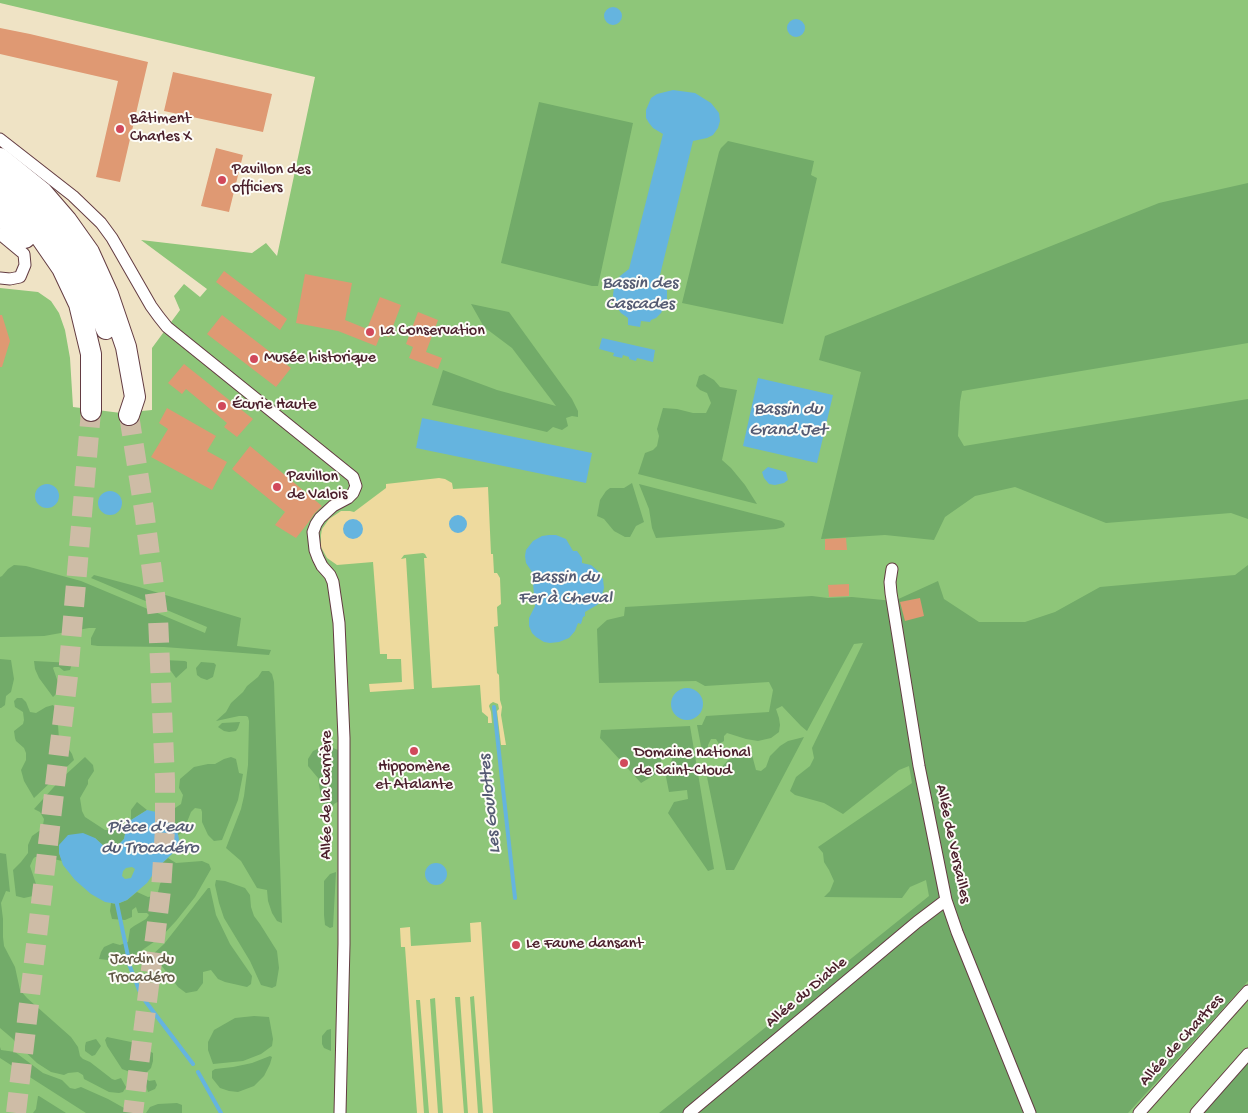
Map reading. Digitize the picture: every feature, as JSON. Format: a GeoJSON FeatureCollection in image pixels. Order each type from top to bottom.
{"type":"FeatureCollection","features":[{"type":"Feature","properties":{"kind":"highway"},"geometry":{"type":"LineString","coordinates":[[0,158],[42,192],[67,221],[89,252],[108,294],[126,348],[136,397],[130,415],[114,350],[95,298],[75,260],[54,231],[30,204],[0,180]]}},
{"type":"Feature","properties":{"kind":"highway"},"geometry":{"type":"LineString","coordinates":[[0,198],[20,214],[42,239],[62,268],[79,304],[91,354],[86,411],[80,357],[68,308],[52,274],[32,246],[0,216]]}},
{"type":"Feature","properties":{"kind":"street","name":"Allée de la Carrière"},"geometry":{"type":"LineString","coordinates":[[0,139],[73,196],[101,223],[112,238],[155,312],[167,327],[353,477],[356,486],[353,493],[326,512],[316,524],[313,532],[314,550],[333,582],[339,623],[344,738],[344,944],[340,1113]]}},
{"type":"Feature","properties":{"kind":"street"},"geometry":{"type":"LineString","coordinates":[[0,234],[24,254],[25,265],[20,277],[0,278]]}},
{"type":"Feature","properties":{"kind":"street","name":"Allée de Versailles"},"geometry":{"type":"LineString","coordinates":[[892,569],[890,582],[892,602],[919,766],[946,900],[957,932],[1030,1113]]}},
{"type":"Feature","properties":{"kind":"street","name":"Allée du Diable"},"geometry":{"type":"LineString","coordinates":[[689,1113],[917,922],[946,900]]}},
{"type":"Feature","properties":{"kind":"street","name":"Allée de Chartres"},"geometry":{"type":"LineString","coordinates":[[1140,1113],[1248,991]]}},
{"type":"Feature","properties":{"kind":"street"},"geometry":{"type":"LineString","coordinates":[[1196,1113],[1248,1054]]}},
{"type":"Feature","properties":{"kind":"green space","name":"Domaine national de Saint-Cloud"},"geometry":{"type":"Polygon","coordinates":[[[0,0],[1248,0],[1248,1113],[0,1113],[0,288],[38,292],[51,301],[59,313],[65,330],[70,358],[73,407],[121,413],[152,410],[152,348],[180,310],[174,296],[184,284],[200,297],[207,289],[141,240],[252,253],[266,243],[277,256],[315,77],[0,3],[0,0]]]}},
{"type":"Feature","properties":{"kind":"green space"},"geometry":{"type":"Polygon","coordinates":[[[539,102],[633,123],[598,286],[501,263],[539,102]]]}},
{"type":"Feature","properties":{"kind":"green space"},"geometry":{"type":"Polygon","coordinates":[[[728,141],[814,161],[811,175],[817,178],[783,324],[682,303],[719,152],[728,141]]]}},
{"type":"Feature","properties":{"kind":"green space"},"geometry":{"type":"Polygon","coordinates":[[[1248,183],[1248,343],[962,391],[958,436],[964,446],[1248,399],[1248,519],[1231,513],[1106,523],[1015,487],[975,496],[945,517],[934,540],[885,535],[821,539],[861,372],[819,360],[825,336],[1159,203],[1248,183]]]}},
{"type":"Feature","properties":{"kind":"green space"},"geometry":{"type":"Polygon","coordinates":[[[471,304],[509,312],[572,399],[578,411],[578,417],[566,418],[568,426],[562,430],[553,427],[547,432],[432,405],[443,370],[497,390],[556,406],[512,348],[484,327],[471,304]]]}},
{"type":"Feature","properties":{"kind":"green space"},"geometry":{"type":"Polygon","coordinates":[[[704,374],[714,380],[720,387],[737,390],[722,460],[745,485],[757,504],[638,474],[645,453],[657,446],[659,436],[657,429],[663,408],[693,413],[706,413],[711,403],[707,393],[696,386],[699,376],[704,374]]]}},
{"type":"Feature","properties":{"kind":"green space"},"geometry":{"type":"Polygon","coordinates":[[[632,483],[644,522],[636,526],[630,537],[625,537],[614,531],[604,519],[597,516],[600,500],[606,491],[610,488],[624,488],[632,483]]]}},
{"type":"Feature","properties":{"kind":"green space"},"geometry":{"type":"Polygon","coordinates":[[[639,484],[782,521],[785,524],[784,527],[776,529],[656,538],[652,528],[649,509],[639,484]]]}},
{"type":"Feature","properties":{"kind":"green space"},"geometry":{"type":"Polygon","coordinates":[[[14,565],[26,566],[81,581],[205,633],[207,627],[91,578],[94,575],[139,587],[241,618],[237,646],[271,650],[269,655],[164,647],[91,645],[91,638],[96,628],[44,636],[0,637],[0,577],[14,565]]]}},
{"type":"Feature","properties":{"kind":"green space"},"geometry":{"type":"Polygon","coordinates":[[[1248,565],[1248,981],[1128,1113],[659,1113],[929,896],[926,880],[910,887],[902,898],[824,897],[830,891],[834,881],[824,862],[823,853],[818,847],[912,783],[909,766],[899,770],[843,814],[824,803],[795,795],[790,791],[796,777],[810,766],[814,758],[812,748],[863,643],[854,644],[807,731],[782,706],[776,709],[780,725],[779,732],[771,738],[758,741],[727,733],[724,736],[724,741],[719,744],[716,739],[711,739],[708,745],[708,755],[703,757],[697,725],[702,725],[706,716],[769,712],[773,690],[769,682],[705,686],[696,681],[599,683],[597,629],[607,620],[624,616],[625,607],[812,596],[894,601],[938,581],[944,599],[979,622],[1025,622],[1055,612],[1100,587],[1235,575],[1248,565]]]}},
{"type":"Feature","properties":{"kind":"green space"},"geometry":{"type":"Polygon","coordinates":[[[0,659],[11,660],[14,679],[11,692],[6,696],[5,705],[1,708],[0,708],[0,659]]]}},
{"type":"Feature","properties":{"kind":"green space"},"geometry":{"type":"Polygon","coordinates":[[[164,660],[185,661],[187,662],[187,668],[176,678],[171,671],[164,667],[164,660]]]}},
{"type":"Feature","properties":{"kind":"green space"},"geometry":{"type":"Polygon","coordinates":[[[34,661],[72,663],[70,670],[64,671],[59,667],[53,668],[59,685],[58,692],[53,697],[39,678],[34,661]]]}},
{"type":"Feature","properties":{"kind":"green space"},"geometry":{"type":"Polygon","coordinates":[[[201,662],[214,663],[216,665],[213,677],[207,680],[197,675],[196,668],[201,662]]]}},
{"type":"Feature","properties":{"kind":"green space"},"geometry":{"type":"Polygon","coordinates":[[[262,671],[269,671],[274,682],[282,923],[277,921],[272,913],[267,890],[257,888],[241,861],[226,848],[244,796],[248,765],[249,721],[246,716],[239,716],[216,721],[262,671]]]}},
{"type":"Feature","properties":{"kind":"green space"},"geometry":{"type":"Polygon","coordinates":[[[17,698],[22,698],[26,702],[30,712],[36,713],[53,705],[57,710],[59,740],[66,745],[74,760],[34,798],[24,781],[21,770],[26,760],[26,753],[15,738],[14,731],[23,724],[24,720],[23,712],[15,707],[14,701],[17,698]]]}},
{"type":"Feature","properties":{"kind":"green space"},"geometry":{"type":"Polygon","coordinates":[[[240,722],[236,731],[224,731],[218,727],[222,723],[240,722]]]}},
{"type":"Feature","properties":{"kind":"green space"},"geometry":{"type":"Polygon","coordinates":[[[690,726],[714,869],[708,871],[668,813],[674,802],[688,799],[687,790],[669,792],[666,777],[674,753],[667,747],[656,774],[641,783],[600,738],[601,730],[690,726]]]}},
{"type":"Feature","properties":{"kind":"green space"},"geometry":{"type":"Polygon","coordinates":[[[804,737],[734,870],[726,870],[707,777],[715,769],[722,767],[728,760],[746,752],[752,755],[756,770],[761,771],[766,767],[770,756],[780,746],[788,741],[804,737]]]}},
{"type":"Feature","properties":{"kind":"green space"},"geometry":{"type":"Polygon","coordinates":[[[326,745],[338,750],[341,800],[334,804],[332,808],[322,803],[318,778],[308,766],[308,759],[313,751],[326,745]]]}},
{"type":"Feature","properties":{"kind":"green space"},"geometry":{"type":"Polygon","coordinates":[[[85,757],[93,765],[94,771],[80,798],[82,811],[85,817],[105,830],[126,829],[124,839],[117,846],[106,848],[95,838],[59,853],[62,861],[46,856],[35,857],[30,866],[38,890],[33,896],[24,898],[16,896],[13,870],[28,853],[28,845],[32,836],[42,829],[43,825],[44,819],[40,812],[34,809],[62,778],[85,757]]]}},
{"type":"Feature","properties":{"kind":"green space"},"geometry":{"type":"Polygon","coordinates":[[[231,757],[236,759],[239,773],[243,774],[238,800],[222,840],[214,841],[208,835],[202,822],[201,809],[195,808],[191,812],[183,832],[178,835],[177,830],[166,814],[181,804],[183,795],[179,788],[180,779],[194,767],[215,764],[231,757]]]}},
{"type":"Feature","properties":{"kind":"green space"},"geometry":{"type":"Polygon","coordinates":[[[137,802],[147,810],[131,820],[131,810],[137,802]]]}},
{"type":"Feature","properties":{"kind":"green space"},"geometry":{"type":"Polygon","coordinates":[[[0,853],[6,854],[10,892],[6,891],[1,903],[4,946],[15,967],[20,990],[71,1037],[83,1059],[90,1062],[112,1079],[121,1078],[126,1087],[123,1092],[109,1092],[84,1079],[83,1075],[78,1072],[64,1075],[51,1072],[37,1063],[0,1028],[0,853]]]}},
{"type":"Feature","properties":{"kind":"green space"},"geometry":{"type":"Polygon","coordinates":[[[168,858],[176,863],[202,861],[209,864],[211,869],[195,897],[161,937],[138,953],[123,959],[99,959],[104,947],[113,943],[120,945],[128,942],[130,929],[149,915],[147,913],[138,913],[136,907],[132,910],[132,917],[125,920],[112,919],[111,903],[117,904],[127,900],[137,892],[148,897],[154,896],[158,892],[166,872],[158,867],[168,858]]]}},
{"type":"Feature","properties":{"kind":"green space"},"geometry":{"type":"Polygon","coordinates":[[[336,872],[333,927],[330,928],[325,925],[324,881],[330,874],[336,872]]]}},
{"type":"Feature","properties":{"kind":"green space"},"geometry":{"type":"Polygon","coordinates":[[[216,880],[245,888],[250,895],[254,916],[277,951],[279,968],[276,986],[272,988],[261,985],[250,961],[224,918],[215,885],[216,880]]]}},
{"type":"Feature","properties":{"kind":"green space"},"geometry":{"type":"Polygon","coordinates":[[[208,888],[210,888],[216,915],[230,944],[252,976],[251,984],[247,987],[225,982],[218,979],[211,970],[203,972],[203,983],[197,991],[186,993],[178,987],[161,965],[154,961],[151,956],[164,944],[208,888]]]}},
{"type":"Feature","properties":{"kind":"green space"},"geometry":{"type":"Polygon","coordinates":[[[269,1017],[273,1039],[272,1046],[261,1054],[243,1061],[213,1064],[208,1050],[208,1042],[214,1030],[235,1018],[269,1017]]]}},
{"type":"Feature","properties":{"kind":"green space"},"geometry":{"type":"Polygon","coordinates":[[[331,1029],[331,1051],[324,1048],[322,1036],[327,1030],[331,1029]]]}},
{"type":"Feature","properties":{"kind":"green space"},"geometry":{"type":"Polygon","coordinates":[[[107,1037],[131,1042],[153,1053],[151,1068],[144,1077],[149,1081],[155,1080],[157,1085],[155,1089],[148,1092],[145,1083],[134,1077],[130,1072],[122,1069],[107,1046],[105,1040],[107,1037]]]}},
{"type":"Feature","properties":{"kind":"green space"},"geometry":{"type":"Polygon","coordinates":[[[96,1039],[101,1046],[95,1055],[92,1056],[85,1051],[85,1046],[86,1042],[96,1039]]]}},
{"type":"Feature","properties":{"kind":"green space"},"geometry":{"type":"Polygon","coordinates":[[[0,1047],[1,1050],[15,1052],[43,1073],[62,1080],[70,1088],[81,1087],[133,1113],[86,1113],[0,1058],[0,1047]]]}},
{"type":"Feature","properties":{"kind":"green space"},"geometry":{"type":"Polygon","coordinates":[[[1248,1054],[1248,1113],[1192,1113],[1248,1054]]]}},
{"type":"Feature","properties":{"kind":"green space"},"geometry":{"type":"Polygon","coordinates":[[[270,1056],[272,1057],[270,1064],[264,1076],[254,1086],[238,1092],[229,1091],[220,1088],[212,1078],[212,1071],[215,1069],[252,1063],[270,1056]]]}},
{"type":"Feature","properties":{"kind":"green space"},"geometry":{"type":"Polygon","coordinates":[[[38,1096],[66,1113],[33,1113],[36,1109],[38,1096]]]}},
{"type":"Feature","properties":{"kind":"green space"},"geometry":{"type":"Polygon","coordinates":[[[177,1103],[182,1105],[182,1113],[146,1113],[150,1107],[158,1104],[177,1103]]]}},
{"type":"Feature","properties":{"kind":"sand"},"geometry":{"type":"Polygon","coordinates":[[[439,478],[452,483],[453,489],[488,487],[491,554],[493,554],[494,573],[497,573],[500,578],[501,604],[497,607],[498,626],[494,627],[497,673],[499,675],[502,707],[501,715],[506,745],[501,745],[497,711],[499,709],[498,704],[493,702],[490,704],[492,723],[488,723],[488,717],[482,712],[480,685],[432,688],[424,558],[427,558],[425,554],[404,555],[401,559],[406,558],[414,689],[370,692],[369,684],[402,682],[401,659],[387,659],[387,654],[380,654],[373,562],[337,565],[327,558],[321,547],[322,529],[329,519],[341,511],[354,512],[386,488],[386,484],[439,478]]]}},
{"type":"Feature","properties":{"kind":"sand"},"geometry":{"type":"Polygon","coordinates":[[[481,922],[493,1113],[483,1113],[474,996],[470,997],[478,1113],[468,1113],[460,997],[455,997],[464,1113],[443,1113],[435,998],[430,999],[438,1113],[429,1113],[420,1000],[416,1000],[424,1113],[417,1113],[405,947],[401,947],[400,928],[410,927],[411,946],[471,942],[470,923],[481,922]]]}},
{"type":"Feature","properties":{"kind":"water"},"geometry":{"type":"Polygon","coordinates":[[[613,7],[619,10],[622,16],[619,22],[613,25],[607,22],[604,16],[607,10],[613,7]]]}},
{"type":"Feature","properties":{"kind":"water"},"geometry":{"type":"Polygon","coordinates":[[[796,19],[802,22],[805,28],[802,34],[796,37],[790,34],[787,28],[790,22],[796,19]]]}},
{"type":"Feature","properties":{"kind":"water","name":"Bassin des Cascades"},"geometry":{"type":"Polygon","coordinates":[[[673,90],[695,93],[711,103],[719,113],[720,121],[713,135],[693,141],[660,275],[665,282],[667,302],[656,318],[650,322],[641,321],[640,327],[628,325],[628,318],[615,305],[614,287],[620,276],[629,269],[663,134],[649,123],[646,118],[646,110],[651,98],[657,94],[673,90]]]}},
{"type":"Feature","properties":{"kind":"water"},"geometry":{"type":"Polygon","coordinates":[[[602,338],[655,350],[653,362],[637,358],[636,361],[623,355],[622,358],[613,356],[614,353],[599,349],[602,338]]]}},
{"type":"Feature","properties":{"kind":"water","name":"Bassin du Grand Jet"},"geometry":{"type":"Polygon","coordinates":[[[758,378],[833,395],[817,463],[743,446],[758,378]]]}},
{"type":"Feature","properties":{"kind":"water"},"geometry":{"type":"Polygon","coordinates":[[[422,418],[592,453],[586,483],[416,448],[422,418]]]}},
{"type":"Feature","properties":{"kind":"water"},"geometry":{"type":"Polygon","coordinates":[[[768,467],[786,472],[788,480],[775,485],[769,484],[762,472],[768,467]]]}},
{"type":"Feature","properties":{"kind":"water"},"geometry":{"type":"Polygon","coordinates":[[[47,484],[55,488],[59,496],[55,504],[47,508],[39,504],[35,496],[39,488],[47,484]]]}},
{"type":"Feature","properties":{"kind":"water"},"geometry":{"type":"Polygon","coordinates":[[[110,491],[118,495],[122,503],[118,511],[110,515],[102,511],[98,503],[102,495],[110,491]]]}},
{"type":"Feature","properties":{"kind":"water"},"geometry":{"type":"Polygon","coordinates":[[[458,515],[464,518],[467,524],[464,530],[458,533],[452,530],[449,524],[452,518],[458,515]]]}},
{"type":"Feature","properties":{"kind":"water"},"geometry":{"type":"Polygon","coordinates":[[[353,519],[360,522],[363,529],[360,536],[353,539],[346,536],[343,529],[346,522],[353,519]]]}},
{"type":"Feature","properties":{"kind":"water","name":"Bassin du Fer à Cheval"},"geometry":{"type":"Polygon","coordinates":[[[556,535],[566,539],[573,551],[577,551],[582,558],[582,563],[591,565],[599,572],[603,579],[604,588],[600,602],[585,612],[581,624],[578,623],[575,631],[569,638],[550,643],[536,637],[529,626],[529,618],[535,606],[532,572],[526,563],[525,556],[526,550],[533,541],[542,536],[556,535]]]}},
{"type":"Feature","properties":{"kind":"water"},"geometry":{"type":"Polygon","coordinates":[[[687,688],[693,689],[698,693],[702,698],[702,710],[698,715],[693,719],[687,720],[681,719],[676,715],[672,710],[671,704],[672,698],[676,693],[681,689],[687,688]]]}},
{"type":"Feature","properties":{"kind":"water","name":"Pièce d'eau du Trocadéro"},"geometry":{"type":"Polygon","coordinates":[[[147,810],[166,814],[177,830],[178,846],[158,867],[147,883],[127,900],[117,904],[105,902],[91,894],[75,880],[63,865],[59,853],[59,845],[68,835],[83,833],[95,838],[106,848],[117,846],[124,839],[126,829],[131,820],[147,810]],[[132,867],[126,868],[122,876],[125,879],[131,878],[135,869],[132,867]]]}},
{"type":"Feature","properties":{"kind":"water"},"geometry":{"type":"Polygon","coordinates":[[[436,863],[444,866],[447,874],[444,882],[436,885],[428,882],[425,874],[428,866],[436,863]]]}},
{"type":"Feature","properties":{"kind":"building","name":"Bâtiment Charles X"},"geometry":{"type":"Polygon","coordinates":[[[0,28],[148,62],[120,182],[96,177],[118,81],[0,54],[0,28]]]}},
{"type":"Feature","properties":{"kind":"building"},"geometry":{"type":"Polygon","coordinates":[[[173,72],[272,94],[263,132],[164,111],[173,72]]]}},
{"type":"Feature","properties":{"kind":"building","name":"Pavillon des officiers"},"geometry":{"type":"Polygon","coordinates":[[[216,148],[243,155],[229,212],[201,206],[216,148]]]}},
{"type":"Feature","properties":{"kind":"building"},"geometry":{"type":"Polygon","coordinates":[[[224,271],[287,319],[280,330],[216,282],[224,271]]]}},
{"type":"Feature","properties":{"kind":"building"},"geometry":{"type":"Polygon","coordinates":[[[305,274],[352,283],[345,320],[367,329],[380,297],[401,305],[389,337],[381,334],[376,346],[338,331],[296,323],[305,274]]]}},
{"type":"Feature","properties":{"kind":"building"},"geometry":{"type":"Polygon","coordinates":[[[418,312],[438,320],[426,352],[442,358],[438,369],[409,358],[413,347],[406,344],[418,312]]]}},
{"type":"Feature","properties":{"kind":"building"},"geometry":{"type":"Polygon","coordinates":[[[0,315],[2,315],[10,341],[2,367],[0,367],[0,315]]]}},
{"type":"Feature","properties":{"kind":"building"},"geometry":{"type":"Polygon","coordinates":[[[222,315],[291,368],[276,387],[207,334],[222,315]]]}},
{"type":"Feature","properties":{"kind":"building","name":"Écurie Haute"},"geometry":{"type":"Polygon","coordinates":[[[184,364],[253,419],[237,437],[224,427],[227,423],[186,389],[182,394],[168,383],[184,364]]]}},
{"type":"Feature","properties":{"kind":"building"},"geometry":{"type":"Polygon","coordinates":[[[167,408],[216,436],[207,451],[227,462],[212,490],[151,457],[168,429],[159,423],[167,408]]]}},
{"type":"Feature","properties":{"kind":"building","name":"Pavillon de Valois"},"geometry":{"type":"Polygon","coordinates":[[[250,446],[322,506],[296,538],[275,525],[285,512],[232,469],[250,446]]]}},
{"type":"Feature","properties":{"kind":"building"},"geometry":{"type":"Polygon","coordinates":[[[846,538],[847,550],[825,550],[825,539],[846,538]]]}},
{"type":"Feature","properties":{"kind":"building"},"geometry":{"type":"Polygon","coordinates":[[[849,584],[849,596],[829,597],[828,585],[849,584]]]}},
{"type":"Feature","properties":{"kind":"building"},"geometry":{"type":"Polygon","coordinates":[[[920,598],[924,616],[905,621],[900,602],[920,598]]]}},
{"type":"Feature","properties":{"kind":"waterway","name":"Les Goulottes"},"geometry":{"type":"LineString","coordinates":[[494,707],[515,898]]}},
{"type":"Feature","properties":{"kind":"waterway"},"geometry":{"type":"LineString","coordinates":[[117,904],[128,956]]}},
{"type":"Feature","properties":{"kind":"waterway"},"geometry":{"type":"LineString","coordinates":[[129,964],[146,1002],[193,1064]]}},
{"type":"Feature","properties":{"kind":"waterway"},"geometry":{"type":"LineString","coordinates":[[198,1072],[221,1113]]}},
{"type":"Feature","properties":{"kind":"tunnel"},"geometry":{"type":"LineString","coordinates":[[16,1113],[68,676],[91,411]]}},
{"type":"Feature","properties":{"kind":"tunnel"},"geometry":{"type":"LineString","coordinates":[[129,415],[158,617],[165,780],[165,829],[161,890],[133,1113]]}},
{"type":"Feature","properties":{"kind":"place","name":"Bâtiment Charles X"},"geometry":{"type":"Point","coordinates":[120,129]}},
{"type":"Feature","properties":{"kind":"place","name":"Pavillon des officiers"},"geometry":{"type":"Point","coordinates":[222,180]}},
{"type":"Feature","properties":{"kind":"place","name":"La Conservation"},"geometry":{"type":"Point","coordinates":[370,332]}},
{"type":"Feature","properties":{"kind":"place","name":"Musée historique"},"geometry":{"type":"Point","coordinates":[254,359]}},
{"type":"Feature","properties":{"kind":"place","name":"Écurie Haute"},"geometry":{"type":"Point","coordinates":[222,406]}},
{"type":"Feature","properties":{"kind":"place","name":"Pavillon de Valois"},"geometry":{"type":"Point","coordinates":[277,487]}},
{"type":"Feature","properties":{"kind":"place","name":"Hippomène et Atalante"},"geometry":{"type":"Point","coordinates":[414,751]}},
{"type":"Feature","properties":{"kind":"place","name":"Domaine national de Saint-Cloud"},"geometry":{"type":"Point","coordinates":[624,763]}},
{"type":"Feature","properties":{"kind":"place","name":"Le Faune dansant"},"geometry":{"type":"Point","coordinates":[516,945]}},
{"type":"Feature","properties":{"kind":"park label","name":"Jardin du Trocadéro"},"geometry":{"type":"Point","coordinates":[142,970]}}]}
